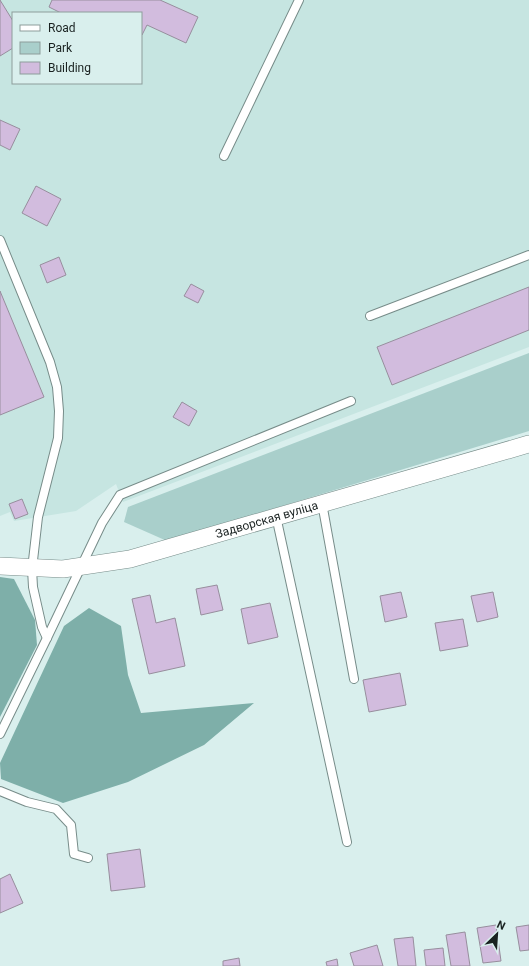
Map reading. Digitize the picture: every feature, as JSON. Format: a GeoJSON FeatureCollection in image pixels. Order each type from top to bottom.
{"type":"FeatureCollection","features":[{"type":"Feature","properties":{"kind":"street","name":"Задворская вуліца"},"geometry":{"type":"LineString","coordinates":[[0,566],[32,569],[63,569],[130,558],[529,444]]}},
{"type":"Feature","properties":{"kind":"lane"},"geometry":{"type":"LineString","coordinates":[[224,156],[300,0]]}},
{"type":"Feature","properties":{"kind":"lane"},"geometry":{"type":"LineString","coordinates":[[0,240],[50,362],[57,387],[60,411],[58,438],[38,517],[32,569],[33,588],[42,627],[47,638]]}},
{"type":"Feature","properties":{"kind":"lane"},"geometry":{"type":"LineString","coordinates":[[370,316],[529,255]]}},
{"type":"Feature","properties":{"kind":"lane"},"geometry":{"type":"LineString","coordinates":[[0,734],[102,522],[120,495],[351,401]]}},
{"type":"Feature","properties":{"kind":"lane"},"geometry":{"type":"LineString","coordinates":[[322,503],[354,679]]}},
{"type":"Feature","properties":{"kind":"lane"},"geometry":{"type":"LineString","coordinates":[[276,516],[347,842]]}},
{"type":"Feature","properties":{"kind":"lane"},"geometry":{"type":"LineString","coordinates":[[0,791],[27,802],[56,809],[72,825],[74,854],[88,858]]}},
{"type":"Feature","properties":{"kind":"shaded area"},"geometry":{"type":"Polygon","coordinates":[[[0,0],[529,0],[529,347],[123,502],[116,484],[76,511],[14,521],[10,512],[0,516],[0,0]]]}},
{"type":"Feature","properties":{"kind":"shaded area"},"geometry":{"type":"Polygon","coordinates":[[[0,577],[14,579],[35,620],[37,645],[0,717],[0,577]]]}},
{"type":"Feature","properties":{"kind":"shaded area"},"geometry":{"type":"Polygon","coordinates":[[[89,608],[121,626],[128,675],[141,713],[254,703],[204,745],[128,782],[63,803],[1,779],[0,763],[64,626],[89,608]]]}},
{"type":"Feature","properties":{"kind":"green space"},"geometry":{"type":"Polygon","coordinates":[[[529,353],[529,431],[167,541],[124,522],[128,507],[529,353]]]}},
{"type":"Feature","properties":{"kind":"building"},"geometry":{"type":"Polygon","coordinates":[[[0,0],[12,19],[12,49],[0,56],[0,0]]]}},
{"type":"Feature","properties":{"kind":"building"},"geometry":{"type":"Polygon","coordinates":[[[52,0],[160,0],[198,17],[186,43],[147,25],[142,35],[142,12],[59,12],[49,7],[52,0]]]}},
{"type":"Feature","properties":{"kind":"building"},"geometry":{"type":"Polygon","coordinates":[[[0,120],[20,129],[10,150],[0,145],[0,120]]]}},
{"type":"Feature","properties":{"kind":"building"},"geometry":{"type":"Polygon","coordinates":[[[36,186],[61,199],[47,226],[22,213],[36,186]]]}},
{"type":"Feature","properties":{"kind":"building"},"geometry":{"type":"Polygon","coordinates":[[[59,257],[66,275],[47,283],[40,265],[59,257]]]}},
{"type":"Feature","properties":{"kind":"building"},"geometry":{"type":"Polygon","coordinates":[[[191,284],[204,291],[198,303],[184,296],[191,284]]]}},
{"type":"Feature","properties":{"kind":"building"},"geometry":{"type":"Polygon","coordinates":[[[529,287],[529,330],[392,385],[377,347],[529,287]]]}},
{"type":"Feature","properties":{"kind":"building"},"geometry":{"type":"Polygon","coordinates":[[[0,291],[44,397],[0,415],[0,291]]]}},
{"type":"Feature","properties":{"kind":"building"},"geometry":{"type":"Polygon","coordinates":[[[182,402],[197,411],[189,426],[173,417],[182,402]]]}},
{"type":"Feature","properties":{"kind":"building"},"geometry":{"type":"Polygon","coordinates":[[[22,499],[28,514],[15,519],[9,504],[22,499]]]}},
{"type":"Feature","properties":{"kind":"building"},"geometry":{"type":"Polygon","coordinates":[[[217,585],[223,610],[201,615],[196,589],[217,585]]]}},
{"type":"Feature","properties":{"kind":"building"},"geometry":{"type":"Polygon","coordinates":[[[401,592],[407,617],[385,622],[380,596],[401,592]]]}},
{"type":"Feature","properties":{"kind":"building"},"geometry":{"type":"Polygon","coordinates":[[[493,592],[498,617],[477,622],[471,596],[493,592]]]}},
{"type":"Feature","properties":{"kind":"building"},"geometry":{"type":"Polygon","coordinates":[[[150,595],[156,623],[175,618],[185,666],[149,674],[132,599],[150,595]]]}},
{"type":"Feature","properties":{"kind":"building"},"geometry":{"type":"Polygon","coordinates":[[[270,603],[278,637],[248,644],[241,609],[270,603]]]}},
{"type":"Feature","properties":{"kind":"building"},"geometry":{"type":"Polygon","coordinates":[[[463,619],[468,646],[440,651],[435,623],[463,619]]]}},
{"type":"Feature","properties":{"kind":"building"},"geometry":{"type":"Polygon","coordinates":[[[400,673],[406,705],[369,712],[363,680],[400,673]]]}},
{"type":"Feature","properties":{"kind":"building"},"geometry":{"type":"Polygon","coordinates":[[[140,849],[145,887],[111,891],[107,854],[140,849]]]}},
{"type":"Feature","properties":{"kind":"building"},"geometry":{"type":"Polygon","coordinates":[[[10,874],[23,903],[0,913],[0,879],[10,874]]]}},
{"type":"Feature","properties":{"kind":"building"},"geometry":{"type":"Polygon","coordinates":[[[496,925],[501,961],[483,963],[477,928],[496,925]]]}},
{"type":"Feature","properties":{"kind":"building"},"geometry":{"type":"Polygon","coordinates":[[[529,925],[529,950],[520,951],[516,927],[529,925]]]}},
{"type":"Feature","properties":{"kind":"building"},"geometry":{"type":"Polygon","coordinates":[[[465,932],[470,966],[451,966],[446,935],[465,932]]]}},
{"type":"Feature","properties":{"kind":"building"},"geometry":{"type":"Polygon","coordinates":[[[413,937],[416,966],[398,966],[394,939],[413,937]]]}},
{"type":"Feature","properties":{"kind":"building"},"geometry":{"type":"Polygon","coordinates":[[[377,945],[383,966],[354,966],[350,953],[377,945]]]}},
{"type":"Feature","properties":{"kind":"building"},"geometry":{"type":"Polygon","coordinates":[[[443,948],[445,966],[426,966],[424,950],[443,948]]]}},
{"type":"Feature","properties":{"kind":"building"},"geometry":{"type":"Polygon","coordinates":[[[239,958],[240,966],[223,966],[223,961],[239,958]]]}},
{"type":"Feature","properties":{"kind":"building"},"geometry":{"type":"Polygon","coordinates":[[[337,959],[338,966],[327,966],[326,962],[337,959]]]}}]}
